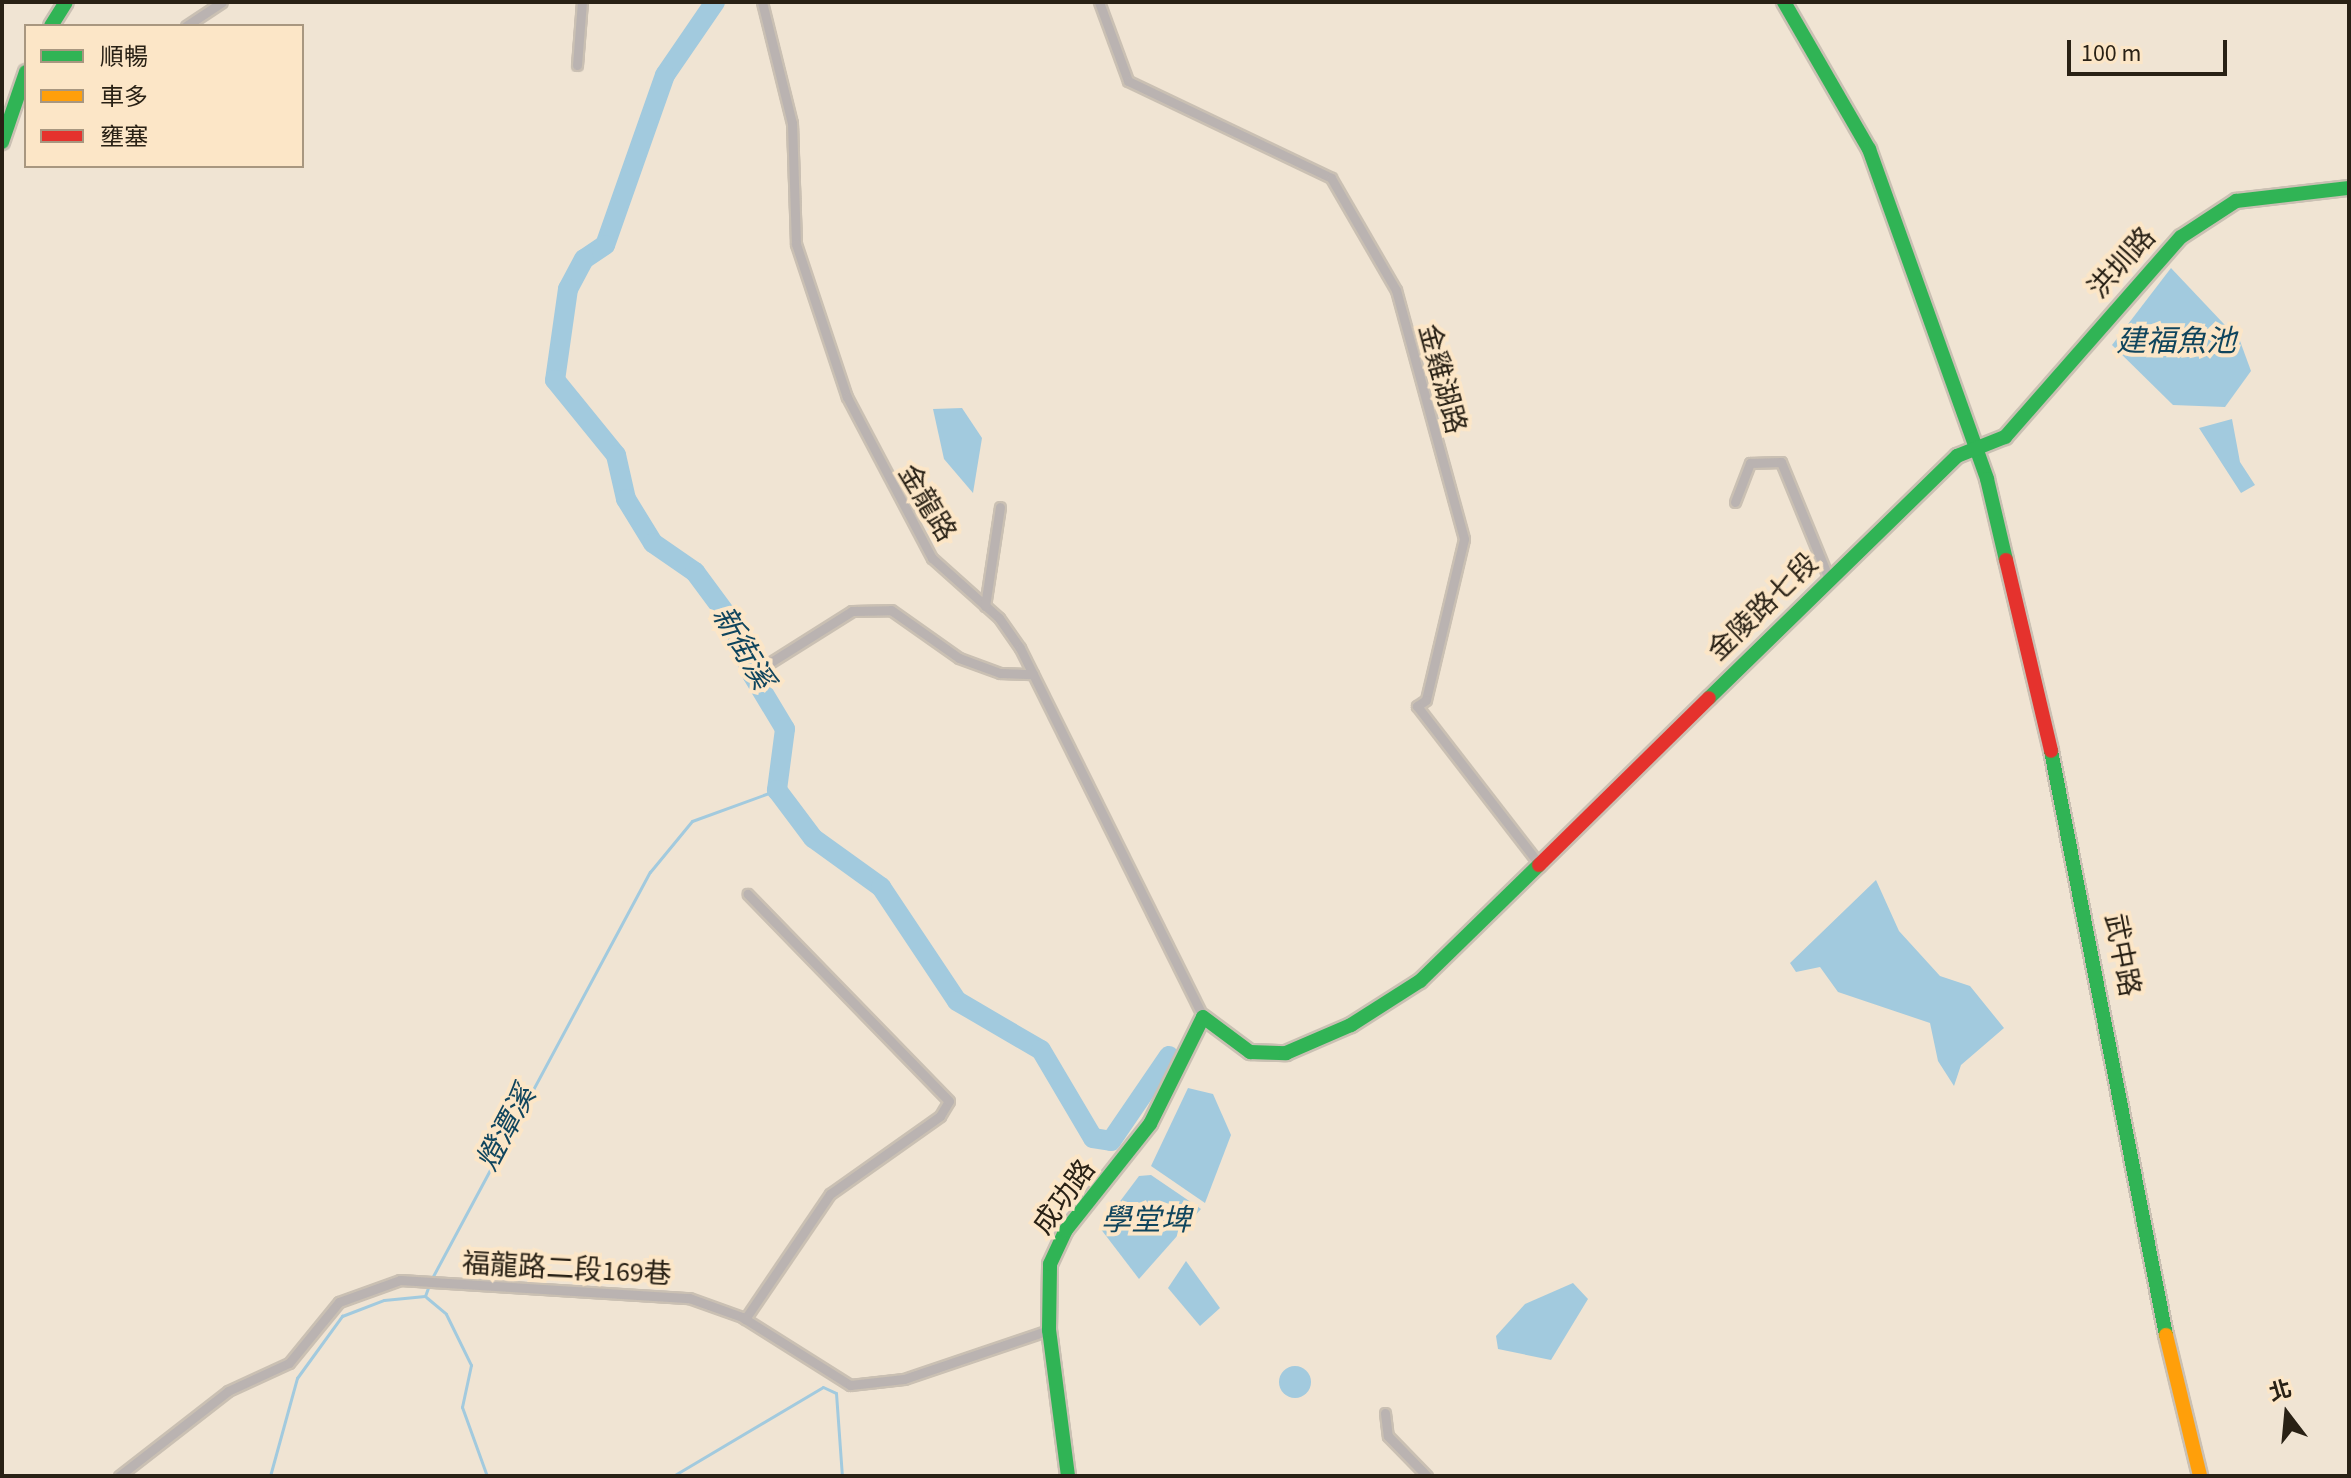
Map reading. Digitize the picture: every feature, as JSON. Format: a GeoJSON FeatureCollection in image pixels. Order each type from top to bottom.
{"type":"FeatureCollection","features":[{"type":"Feature","properties":{"kind":"street"},"geometry":{"type":"LineString","coordinates":[[52,24],[65,2]]}},
{"type":"Feature","properties":{"kind":"street"},"geometry":{"type":"LineString","coordinates":[[189,24],[222,2]]}},
{"type":"Feature","properties":{"kind":"street"},"geometry":{"type":"LineString","coordinates":[[577,65],[582,2]]}},
{"type":"Feature","properties":{"kind":"street","name":"金龍路"},"geometry":{"type":"LineString","coordinates":[[762,2],[792,123],[796,244],[847,397],[907,521],[932,558],[985,606],[1033,674],[1203,1017]]}},
{"type":"Feature","properties":{"kind":"street","name":"金雞湖路"},"geometry":{"type":"LineString","coordinates":[[1099,2],[1128,81],[1331,178],[1396,290],[1464,539],[1426,700],[1417,706],[1539,864]]}},
{"type":"Feature","properties":{"kind":"street"},"geometry":{"type":"LineString","coordinates":[[1784,2],[1869,149],[1978,448]]}},
{"type":"Feature","properties":{"kind":"street"},"geometry":{"type":"LineString","coordinates":[[2,142],[24,78]]}},
{"type":"Feature","properties":{"kind":"street","name":"洪圳路"},"geometry":{"type":"LineString","coordinates":[[1978,448],[2005,437],[2146,273],[2218,210],[2280,194],[2349,188]]}},
{"type":"Feature","properties":{"kind":"street","name":"金陵路七段"},"geometry":{"type":"LineString","coordinates":[[1203,1017],[1250,1052],[1306,1048],[1420,981],[1957,456],[1978,448]]}},
{"type":"Feature","properties":{"kind":"street","name":"武中路"},"geometry":{"type":"LineString","coordinates":[[1978,448],[2074,847],[2149,1266],[2200,1476]]}},
{"type":"Feature","properties":{"kind":"street"},"geometry":{"type":"LineString","coordinates":[[1735,502],[1750,463],[1781,462],[1829,579]]}},
{"type":"Feature","properties":{"kind":"street"},"geometry":{"type":"LineString","coordinates":[[985,606],[1000,507]]}},
{"type":"Feature","properties":{"kind":"street"},"geometry":{"type":"LineString","coordinates":[[752,674],[852,611],[891,610],[959,658],[1000,673],[1033,674]]}},
{"type":"Feature","properties":{"kind":"street"},"geometry":{"type":"LineString","coordinates":[[745,1319],[830,1194],[940,1116],[949,1101],[748,894]]}},
{"type":"Feature","properties":{"kind":"street","name":"成功路"},"geometry":{"type":"LineString","coordinates":[[1068,1476],[1049,1330],[1056,1247],[1150,1124],[1203,1017]]}},
{"type":"Feature","properties":{"kind":"street","name":"福龍路二段169巷"},"geometry":{"type":"LineString","coordinates":[[119,1476],[228,1391],[289,1363],[339,1302],[400,1280],[666,1295],[745,1319],[850,1385],[904,1379],[1049,1330]]}},
{"type":"Feature","properties":{"kind":"street"},"geometry":{"type":"LineString","coordinates":[[1385,1413],[1388,1436],[1427,1476]]}},
{"type":"Feature","properties":{"kind":"water","name":"建福魚池"},"geometry":{"type":"Polygon","coordinates":[[[2171,268],[2240,341],[2251,371],[2225,407],[2173,405],[2112,345],[2171,268]]]}},
{"type":"Feature","properties":{"kind":"water"},"geometry":{"type":"Polygon","coordinates":[[[962,408],[982,438],[973,493],[944,459],[933,409],[962,408]]]}},
{"type":"Feature","properties":{"kind":"water"},"geometry":{"type":"Polygon","coordinates":[[[2232,419],[2240,462],[2255,485],[2241,493],[2199,428],[2232,419]]]}},
{"type":"Feature","properties":{"kind":"water"},"geometry":{"type":"Polygon","coordinates":[[[1876,880],[1899,931],[1940,976],[1970,986],[2004,1028],[1961,1065],[1954,1086],[1938,1061],[1930,1023],[1838,992],[1820,967],[1796,972],[1790,963],[1876,880]]]}},
{"type":"Feature","properties":{"kind":"water"},"geometry":{"type":"Polygon","coordinates":[[[1188,1088],[1213,1094],[1231,1135],[1205,1203],[1151,1166],[1188,1088]]]}},
{"type":"Feature","properties":{"kind":"water","name":"學堂埤"},"geometry":{"type":"Polygon","coordinates":[[[1151,1175],[1201,1209],[1139,1279],[1100,1228],[1139,1176],[1151,1175]]]}},
{"type":"Feature","properties":{"kind":"water"},"geometry":{"type":"Polygon","coordinates":[[[1186,1261],[1220,1308],[1200,1326],[1168,1288],[1186,1261]]]}},
{"type":"Feature","properties":{"kind":"water"},"geometry":{"type":"Polygon","coordinates":[[[1573,1283],[1588,1299],[1551,1360],[1498,1349],[1496,1336],[1525,1304],[1573,1283]]]}},
{"type":"Feature","properties":{"kind":"water"},"geometry":{"type":"Polygon","coordinates":[[[1295,1366],[1306,1371],[1311,1382],[1306,1393],[1295,1398],[1284,1393],[1279,1382],[1284,1371],[1295,1366]]]}},
{"type":"Feature","properties":{"kind":"waterway","name":"新街溪"},"geometry":{"type":"LineString","coordinates":[[715,2],[665,75],[605,245],[584,259],[568,289],[555,380],[616,455],[626,499],[653,543],[695,572],[732,622],[752,674],[785,729],[777,790],[813,838],[881,887],[957,1001],[1041,1050],[1093,1138],[1111,1141],[1169,1056]]}},
{"type":"Feature","properties":{"kind":"waterway","name":"燈潭溪"},"geometry":{"type":"LineString","coordinates":[[432,1278],[650,872],[692,821],[777,790]]}},
{"type":"Feature","properties":{"kind":"waterway","name":"燈潭溪"},"geometry":{"type":"LineString","coordinates":[[270,1476],[297,1378],[342,1316],[384,1300],[425,1296],[429,1285]]}},
{"type":"Feature","properties":{"kind":"waterway"},"geometry":{"type":"LineString","coordinates":[[426,1297],[446,1314],[471,1365],[462,1407],[487,1476]]}},
{"type":"Feature","properties":{"kind":"waterway"},"geometry":{"type":"LineString","coordinates":[[673,1476],[823,1387],[836,1393],[842,1476]]}},
{"type":"Feature","properties":{"kind":"traffic: fast"},"geometry":{"type":"LineString","coordinates":[[52,24],[66,2]]}},
{"type":"Feature","properties":{"kind":"traffic: fast"},"geometry":{"type":"LineString","coordinates":[[1784,2],[1869,149],[1987,479],[2006,560]]}},
{"type":"Feature","properties":{"kind":"traffic: fast"},"geometry":{"type":"LineString","coordinates":[[2,142],[24,78]]}},
{"type":"Feature","properties":{"kind":"traffic: fast"},"geometry":{"type":"LineString","coordinates":[[1709,698],[1957,456],[2005,437],[2181,237],[2236,201],[2349,188]]}},
{"type":"Feature","properties":{"kind":"traffic: fast"},"geometry":{"type":"LineString","coordinates":[[2051,751],[2166,1335]]}},
{"type":"Feature","properties":{"kind":"traffic: fast"},"geometry":{"type":"LineString","coordinates":[[1068,1476],[1049,1330],[1050,1264],[1066,1230],[1150,1124],[1203,1017],[1250,1052],[1286,1053],[1351,1025],[1420,981],[1539,865]]}},
{"type":"Feature","properties":{"kind":"traffic: slow"},"geometry":{"type":"LineString","coordinates":[[2166,1335],[2200,1476]]}},
{"type":"Feature","properties":{"kind":"traffic: jam"},"geometry":{"type":"LineString","coordinates":[[2006,560],[2051,751]]}},
{"type":"Feature","properties":{"kind":"traffic: jam"},"geometry":{"type":"LineString","coordinates":[[1539,865],[1709,698]]}}]}
